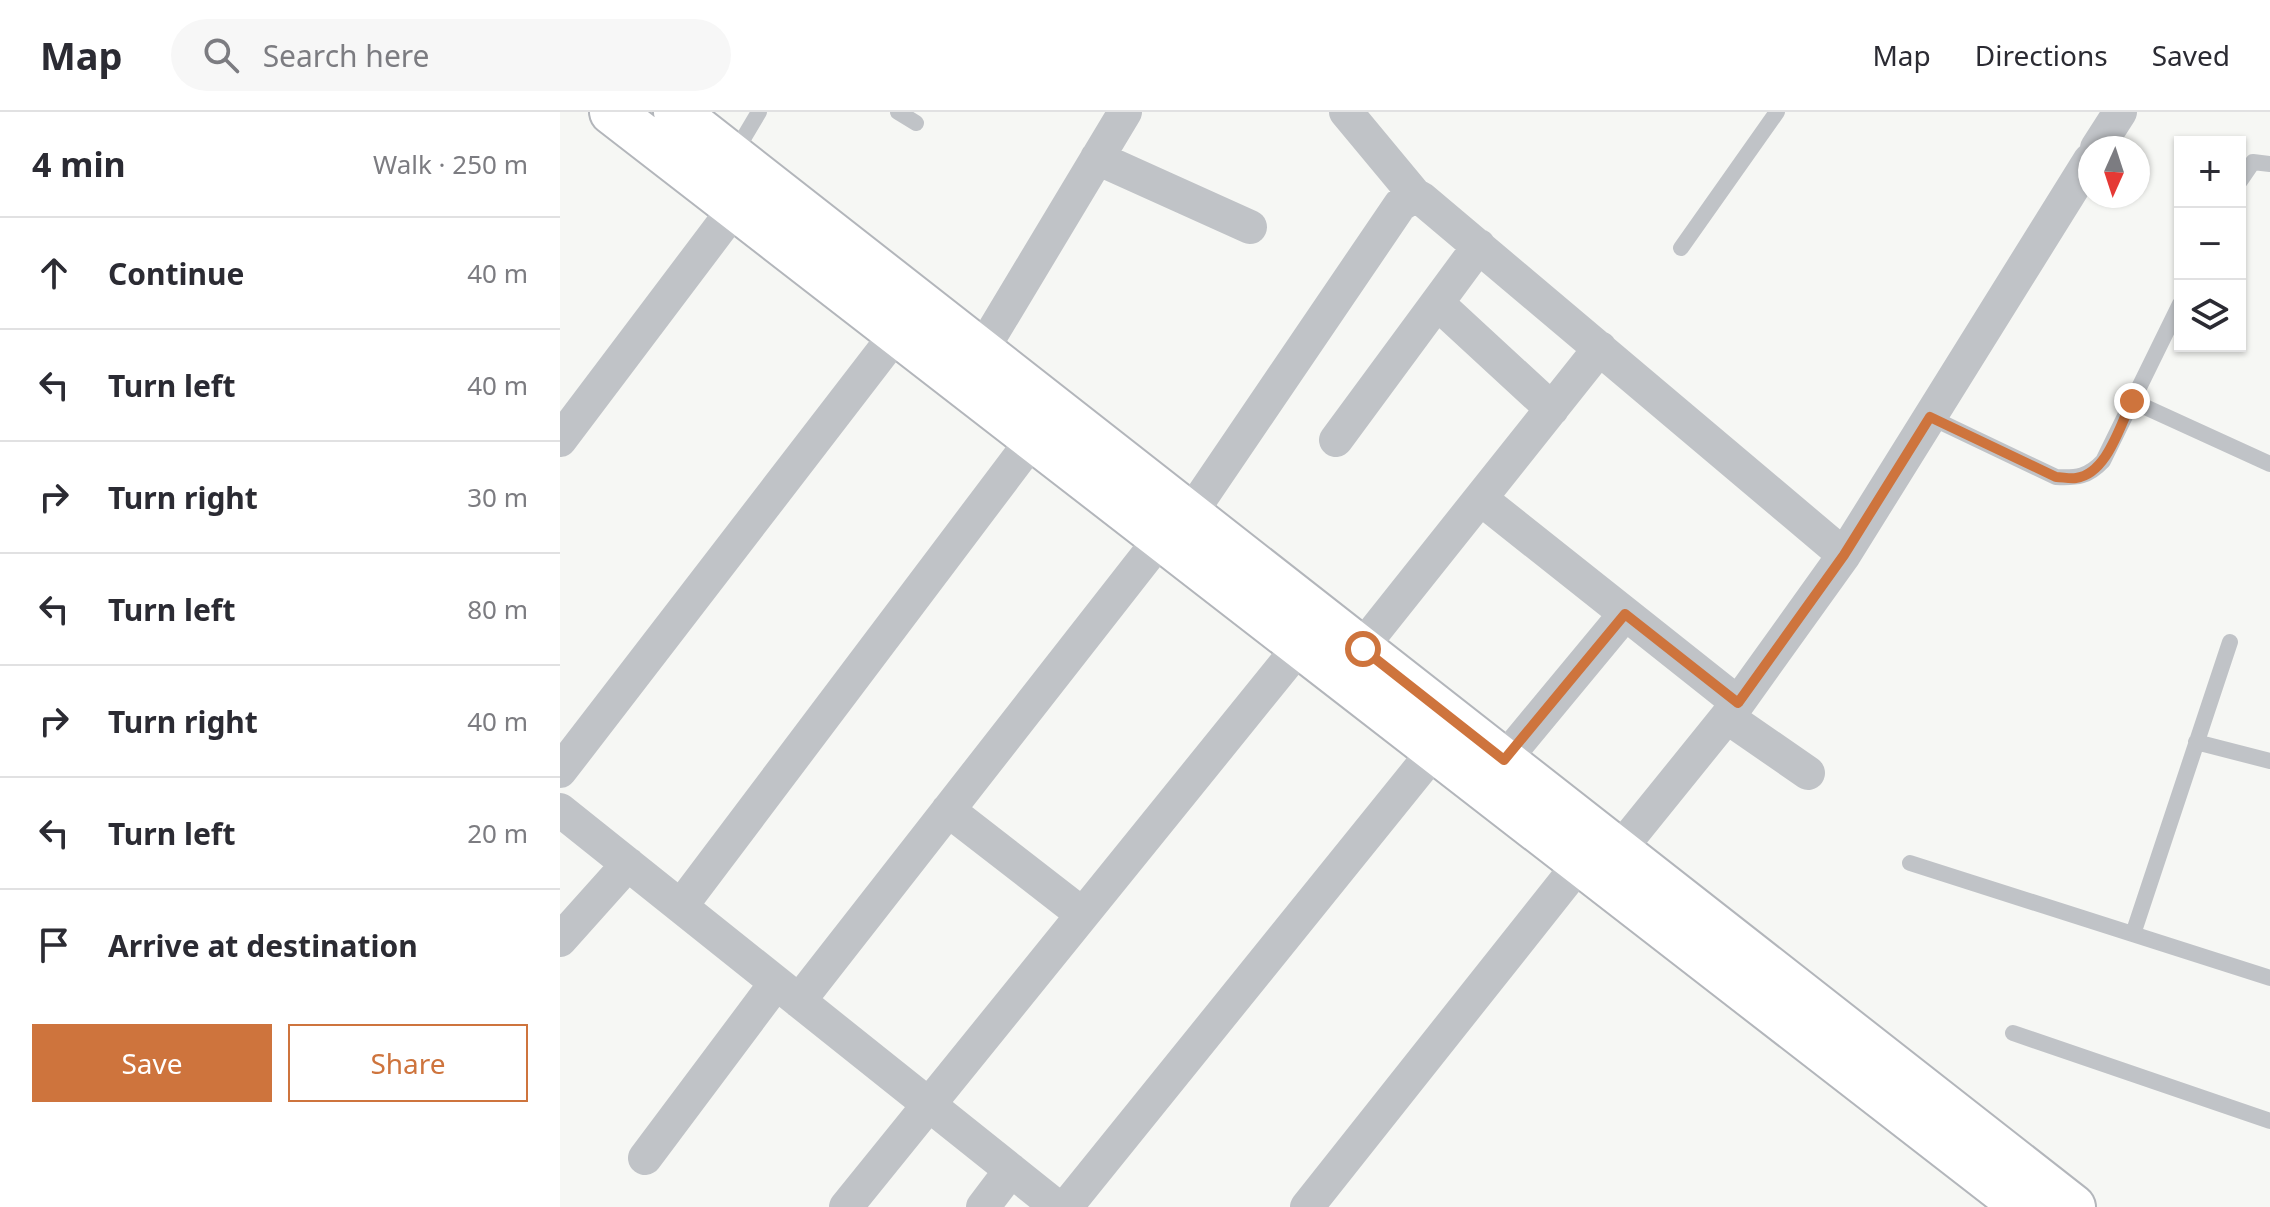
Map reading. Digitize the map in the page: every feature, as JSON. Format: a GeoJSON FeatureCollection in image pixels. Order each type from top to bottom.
{"type":"FeatureCollection","features":[{"type":"Feature","properties":{"kind":"main road"},"geometry":{"type":"LineString","coordinates":[[612,112],[1033,439],[1176,526],[1350,662],[1504,760],[1599,863],[2024,1207]]}},
{"type":"Feature","properties":{"kind":"main road"},"geometry":{"type":"LineString","coordinates":[[676,112],[982,350],[1176,526],[1300,646],[1350,662],[1435,750],[1599,863],[2073,1207]]}},
{"type":"Feature","properties":{"kind":"street"},"geometry":{"type":"LineString","coordinates":[[982,350],[1125,112]]}},
{"type":"Feature","properties":{"kind":"street"},"geometry":{"type":"LineString","coordinates":[[1346,112],[1415,195],[1844,555]]}},
{"type":"Feature","properties":{"kind":"street"},"geometry":{"type":"LineString","coordinates":[[2105,136],[2120,112]]}},
{"type":"Feature","properties":{"kind":"street"},"geometry":{"type":"LineString","coordinates":[[1097,158],[1250,227]]}},
{"type":"Feature","properties":{"kind":"street"},"geometry":{"type":"LineString","coordinates":[[1307,1207],[1732,710],[1844,555],[2078,179]]}},
{"type":"Feature","properties":{"kind":"street"},"geometry":{"type":"LineString","coordinates":[[645,1158],[948,810],[1176,526],[1400,205],[1415,195]]}},
{"type":"Feature","properties":{"kind":"street"},"geometry":{"type":"LineString","coordinates":[[560,440],[735,208]]}},
{"type":"Feature","properties":{"kind":"street"},"geometry":{"type":"LineString","coordinates":[[1336,440],[1479,246]]}},
{"type":"Feature","properties":{"kind":"street"},"geometry":{"type":"LineString","coordinates":[[1437,303],[1552,409]]}},
{"type":"Feature","properties":{"kind":"street"},"geometry":{"type":"LineString","coordinates":[[560,771],[897,333]]}},
{"type":"Feature","properties":{"kind":"street"},"geometry":{"type":"LineString","coordinates":[[1350,662],[1600,348]]}},
{"type":"Feature","properties":{"kind":"street"},"geometry":{"type":"LineString","coordinates":[[681,906],[1033,439]]}},
{"type":"Feature","properties":{"kind":"street"},"geometry":{"type":"LineString","coordinates":[[1481,499],[1625,614],[1808,773]]}},
{"type":"Feature","properties":{"kind":"street"},"geometry":{"type":"LineString","coordinates":[[1504,760],[1625,614]]}},
{"type":"Feature","properties":{"kind":"street"},"geometry":{"type":"LineString","coordinates":[[846,1207],[1300,646]]}},
{"type":"Feature","properties":{"kind":"street"},"geometry":{"type":"LineString","coordinates":[[1066,1207],[1435,750]]}},
{"type":"Feature","properties":{"kind":"street"},"geometry":{"type":"LineString","coordinates":[[560,810],[1057,1207]]}},
{"type":"Feature","properties":{"kind":"street"},"geometry":{"type":"LineString","coordinates":[[948,810],[1082,914]]}},
{"type":"Feature","properties":{"kind":"street"},"geometry":{"type":"LineString","coordinates":[[560,940],[628,864]]}},
{"type":"Feature","properties":{"kind":"street"},"geometry":{"type":"LineString","coordinates":[[983,1207],[1011,1170]]}},
{"type":"Feature","properties":{"kind":"lane"},"geometry":{"type":"LineString","coordinates":[[733,155],[759,112]]}},
{"type":"Feature","properties":{"kind":"lane"},"geometry":{"type":"LineString","coordinates":[[898,112],[916,123]]}},
{"type":"Feature","properties":{"kind":"lane"},"geometry":{"type":"LineString","coordinates":[[1681,248],[1777,112]]}},
{"type":"Feature","properties":{"kind":"lane"},"geometry":{"type":"LineString","coordinates":[[2246,172],[2253,162],[2270,164]]}},
{"type":"Feature","properties":{"kind":"lane"},"geometry":{"type":"LineString","coordinates":[[1930,417],[2056,477],[2077,478],[2092,472],[2103,461],[2174,316]]}},
{"type":"Feature","properties":{"kind":"lane"},"geometry":{"type":"LineString","coordinates":[[2132,401],[2270,464]]}},
{"type":"Feature","properties":{"kind":"lane"},"geometry":{"type":"LineString","coordinates":[[2133,934],[2230,642]]}},
{"type":"Feature","properties":{"kind":"lane"},"geometry":{"type":"LineString","coordinates":[[2196,742],[2270,761]]}},
{"type":"Feature","properties":{"kind":"lane"},"geometry":{"type":"LineString","coordinates":[[1910,863],[2270,978]]}},
{"type":"Feature","properties":{"kind":"lane"},"geometry":{"type":"LineString","coordinates":[[2013,1033],[2270,1121]]}},
{"type":"Feature","properties":{"kind":"route"},"geometry":{"type":"LineString","coordinates":[[1363,649],[1504,760],[1625,614],[1738,703],[1844,555],[1930,417],[2056,477],[2077,478],[2092,472],[2103,461],[2132,401]]}}]}
